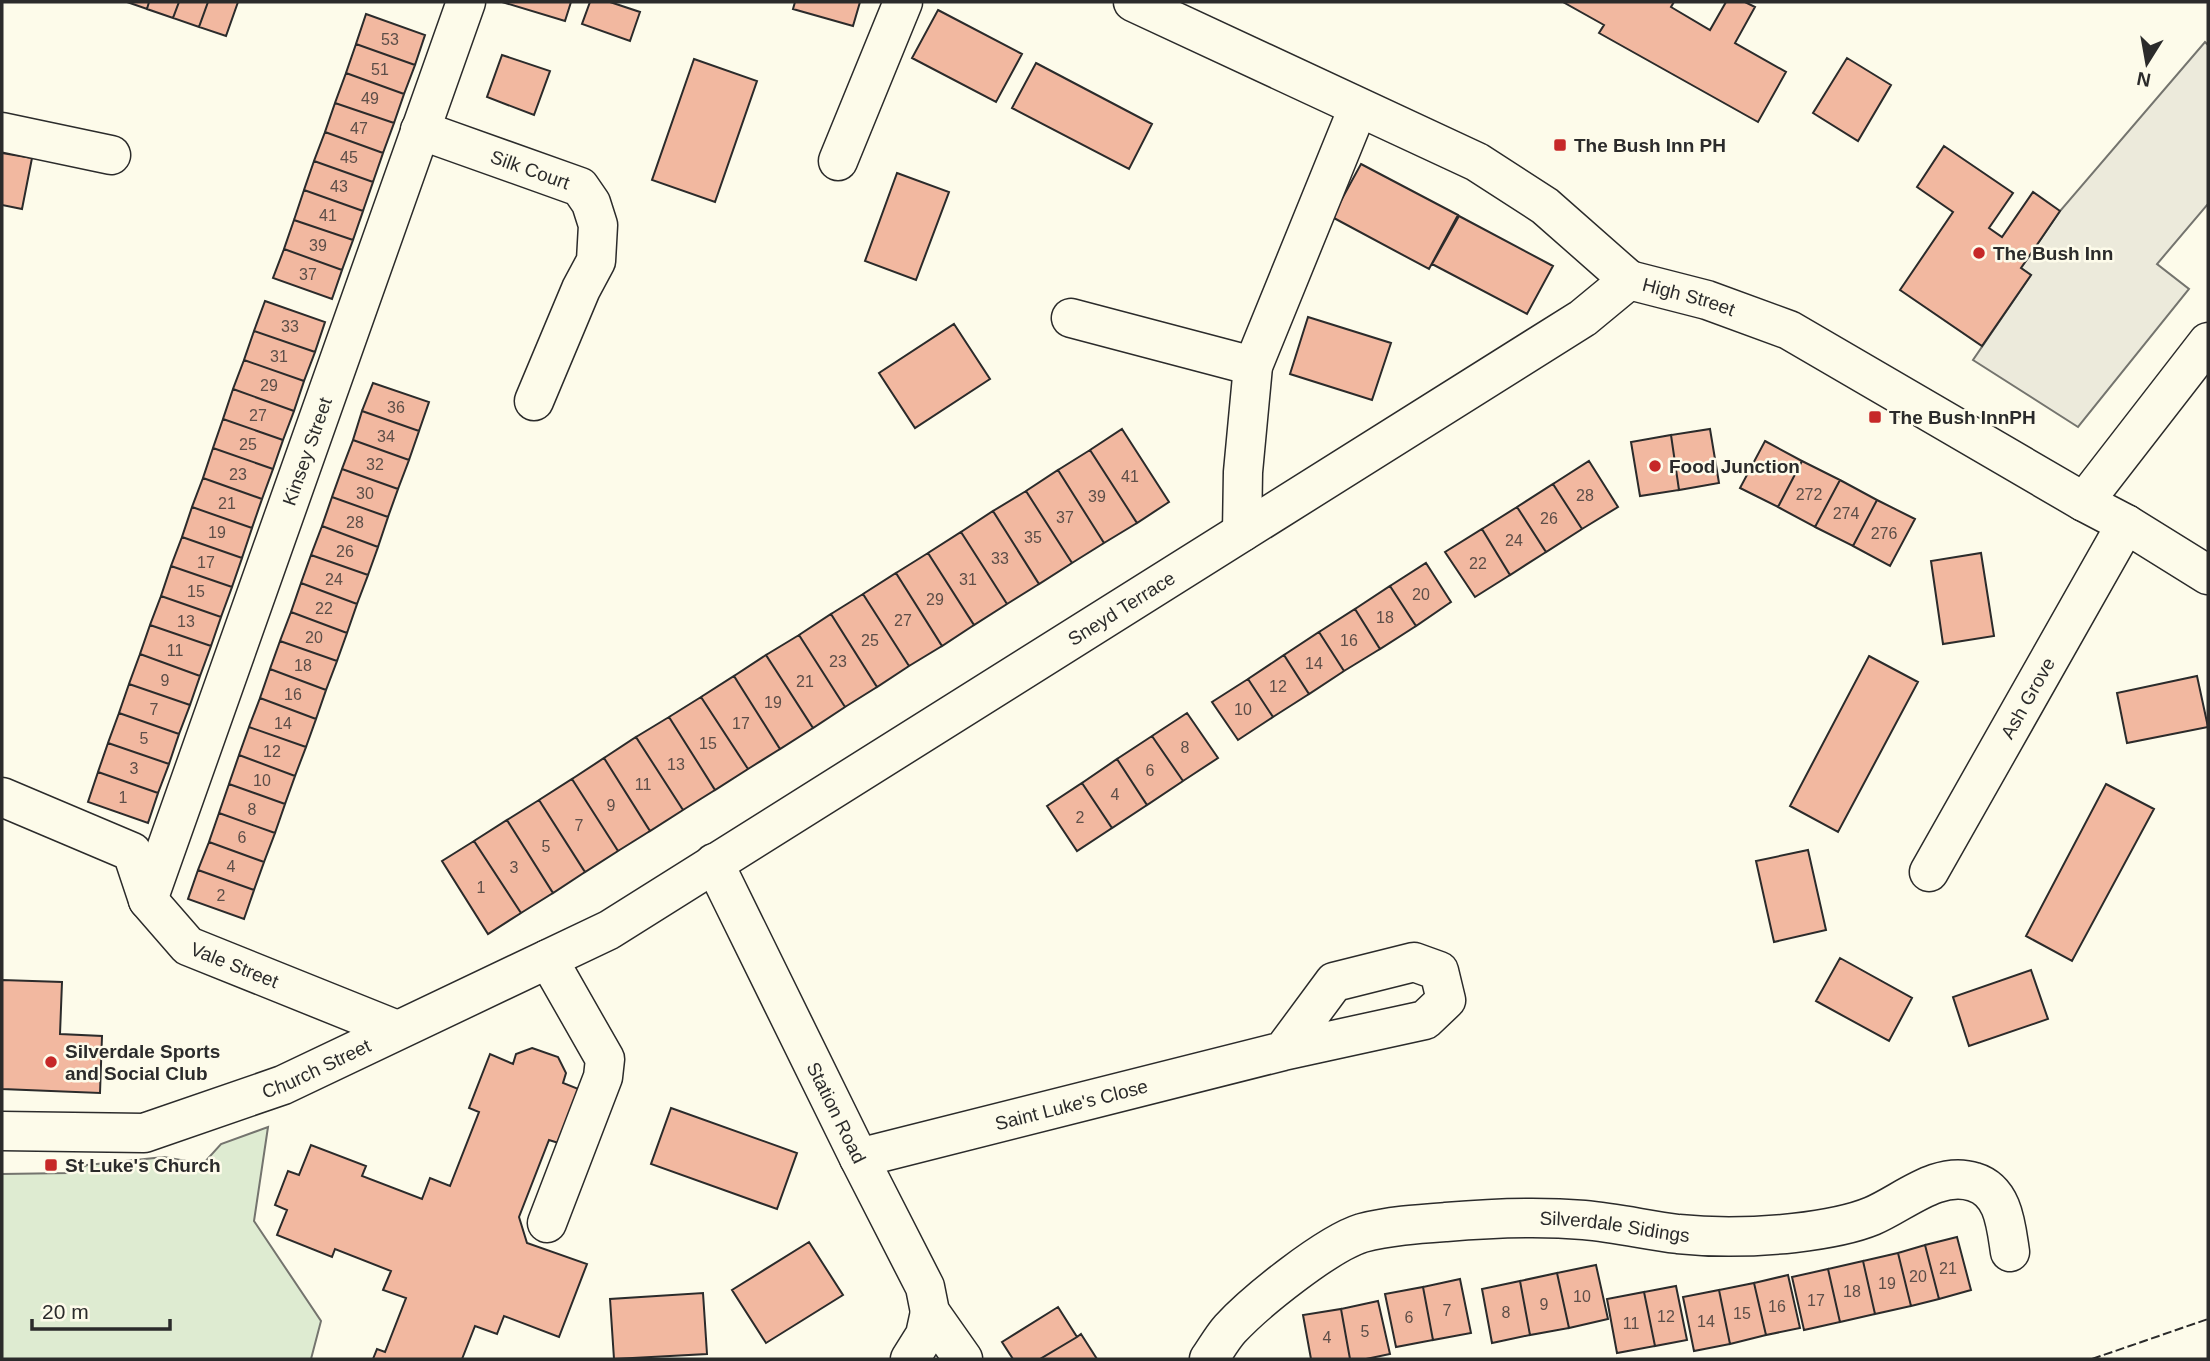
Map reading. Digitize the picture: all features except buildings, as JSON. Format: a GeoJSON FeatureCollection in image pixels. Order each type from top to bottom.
{"type":"FeatureCollection","features":[{"type":"Feature","properties":{"kind":"street","name":"Kinsey Street"},"geometry":{"type":"LineString","coordinates":[[148,900],[465,2]]}},
{"type":"Feature","properties":{"kind":"street"},"geometry":{"type":"LineString","coordinates":[[838,161],[903,2]]}},
{"type":"Feature","properties":{"kind":"street","name":"High Street"},"geometry":{"type":"LineString","coordinates":[[1151,6],[1358,108],[1477,162],[1545,206],[1629,280],[1707,300],[1789,330],[2126,524],[2208,575]]}},
{"type":"Feature","properties":{"kind":"street"},"geometry":{"type":"LineString","coordinates":[[1241,532],[1243,472],[1253,366],[1358,108]]}},
{"type":"Feature","properties":{"kind":"street","name":"Silk Court"},"geometry":{"type":"LineString","coordinates":[[421,130],[580,187],[591,203],[598,225],[596,261],[581,289],[534,401]]}},
{"type":"Feature","properties":{"kind":"street"},"geometry":{"type":"LineString","coordinates":[[2,132],[111,155]]}},
{"type":"Feature","properties":{"kind":"street","name":"Sneyd Terrace"},"geometry":{"type":"LineString","coordinates":[[609,930],[1583,318],[1629,280]]}},
{"type":"Feature","properties":{"kind":"street"},"geometry":{"type":"LineString","coordinates":[[1071,318],[1253,366]]}},
{"type":"Feature","properties":{"kind":"street"},"geometry":{"type":"LineString","coordinates":[[2084,502],[2208,342]]}},
{"type":"Feature","properties":{"kind":"street","name":"Ash Grove"},"geometry":{"type":"LineString","coordinates":[[1929,872],[2126,524]]}},
{"type":"Feature","properties":{"kind":"street","name":"Vale Street"},"geometry":{"type":"LineString","coordinates":[[2,797],[132,852],[148,900],[188,946],[397,1030]]}},
{"type":"Feature","properties":{"kind":"street","name":"Station Road"},"geometry":{"type":"LineString","coordinates":[[714,863],[925,1287],[930,1312],[963,1359]]}},
{"type":"Feature","properties":{"kind":"street","name":"Church Street"},"geometry":{"type":"LineString","coordinates":[[2,1131],[144,1133],[283,1085],[609,930]]}},
{"type":"Feature","properties":{"kind":"street"},"geometry":{"type":"LineString","coordinates":[[547,1223],[603,1077],[604,1059],[548,959]]}},
{"type":"Feature","properties":{"kind":"street","name":"Saint Luke's Close"},"geometry":{"type":"LineString","coordinates":[[859,1158],[1283,1051]]}},
{"type":"Feature","properties":{"kind":"street","name":"Silverdale Sidings"},"geometry":{"type":"LineString","coordinates":[[1209,1359],[1230,1329],[1258,1303],[1323,1252],[1361,1234],[1408,1225],[1516,1217],[1580,1220],[1677,1234],[1717,1236],[1794,1233],[1832,1227],[1872,1216],[1909,1196],[1953,1178],[1975,1182],[1990,1189],[2004,1213],[2010,1252]]}},
{"type":"Feature","properties":{"kind":"street"},"geometry":{"type":"LineString","coordinates":[[910,1359],[925,1335],[930,1312]]}},
{"type":"Feature","properties":{"kind":"green space"},"geometry":{"type":"Polygon","coordinates":[[[268,1127],[254,1221],[321,1321],[311,1359],[2,1359],[2,1174],[70,1173],[87,1165],[164,1157],[203,1164],[221,1144],[268,1127]]]}},
{"type":"Feature","properties":{"kind":"shaded area"},"geometry":{"type":"Polygon","coordinates":[[[2205,42],[2208,45],[2208,204],[2157,264],[2189,289],[2078,427],[1973,360],[2031,275],[2021,268],[2060,211],[2205,42]]]}},
{"type":"Feature","properties":{"kind":"fence"},"geometry":{"type":"LineString","coordinates":[[2092,1359],[2208,1319]]}},
{"type":"Feature","properties":{"kind":"place","name":"The Bush Inn PH"},"geometry":{"type":"Point","coordinates":[1560,145]}},
{"type":"Feature","properties":{"kind":"place","name":"The Bush Inn"},"geometry":{"type":"Point","coordinates":[1979,253]}},
{"type":"Feature","properties":{"kind":"place","name":"The Bush InnPH"},"geometry":{"type":"Point","coordinates":[1875,417]}},
{"type":"Feature","properties":{"kind":"place","name":"Food Junction"},"geometry":{"type":"Point","coordinates":[1655,466]}},
{"type":"Feature","properties":{"kind":"place","name":"Silverdale Sports and Social Club"},"geometry":{"type":"Point","coordinates":[51,1062]}},
{"type":"Feature","properties":{"kind":"place","name":"St Luke's Church"},"geometry":{"type":"Point","coordinates":[51,1165]}}]}
